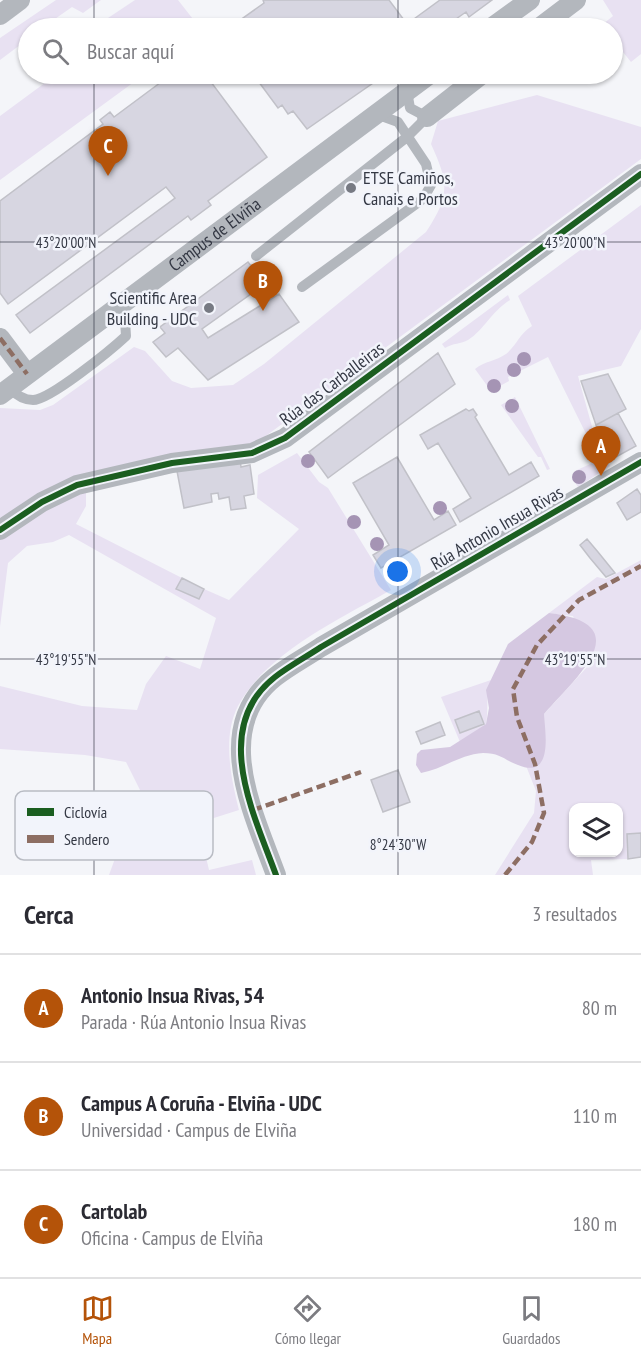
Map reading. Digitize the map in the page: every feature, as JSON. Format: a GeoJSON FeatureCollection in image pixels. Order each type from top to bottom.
{"type":"FeatureCollection","features":[{"type":"Feature","properties":{"kind":"street"},"geometry":{"type":"LineString","coordinates":[[0,15],[20,0]]}},
{"type":"Feature","properties":{"kind":"street"},"geometry":{"type":"LineString","coordinates":[[505,18],[530,0]]}},
{"type":"Feature","properties":{"kind":"street"},"geometry":{"type":"LineString","coordinates":[[552,18],[576,0]]}},
{"type":"Feature","properties":{"kind":"street","name":"Campus de Elviña"},"geometry":{"type":"LineString","coordinates":[[4,391],[416,84]]}},
{"type":"Feature","properties":{"kind":"street"},"geometry":{"type":"LineString","coordinates":[[427,117],[469,84]]}},
{"type":"Feature","properties":{"kind":"street","name":"Rúa das Carballeiras"},"geometry":{"type":"LineString","coordinates":[[0,530],[42,502],[77,485],[172,463],[252,453],[285,438],[641,174]]}},
{"type":"Feature","properties":{"kind":"street"},"geometry":{"type":"LineString","coordinates":[[0,338],[27,374]]}},
{"type":"Feature","properties":{"kind":"street","name":"Rúa Antonio Insua Rivas"},"geometry":{"type":"LineString","coordinates":[[276,875],[244,782],[240,752],[243,727],[247,718],[255,701],[273,678],[321,646],[641,462]]}},
{"type":"Feature","properties":{"kind":"lane"},"geometry":{"type":"LineString","coordinates":[[256,256],[407,137],[427,117],[410,108],[407,91]]}},
{"type":"Feature","properties":{"kind":"lane"},"geometry":{"type":"LineString","coordinates":[[302,287],[423,199],[431,185],[429,172],[399,122],[376,114]]}},
{"type":"Feature","properties":{"kind":"lane"},"geometry":{"type":"LineString","coordinates":[[4,391],[34,400],[47,396],[115,347],[126,336],[125,320],[115,307]]}},
{"type":"Feature","properties":{"kind":"shaded area"},"geometry":{"type":"Polygon","coordinates":[[[56,0],[101,0],[83,13],[72,7],[56,18],[29,18],[56,0]]]}},
{"type":"Feature","properties":{"kind":"shaded area"},"geometry":{"type":"Polygon","coordinates":[[[135,0],[178,0],[192,18],[108,18],[135,0]]]}},
{"type":"Feature","properties":{"kind":"shaded area"},"geometry":{"type":"Polygon","coordinates":[[[603,0],[641,0],[641,54],[631,62],[623,52],[623,18],[610,18],[613,16],[603,0]]]}},
{"type":"Feature","properties":{"kind":"shaded area"},"geometry":{"type":"Polygon","coordinates":[[[18,26],[18,46],[0,60],[0,38],[18,26]]]}},
{"type":"Feature","properties":{"kind":"shaded area"},"geometry":{"type":"Polygon","coordinates":[[[43,84],[131,84],[0,180],[0,116],[43,84]]]}},
{"type":"Feature","properties":{"kind":"shaded area"},"geometry":{"type":"Polygon","coordinates":[[[537,95],[641,127],[641,159],[259,441],[86,491],[86,506],[76,524],[182,578],[176,589],[198,599],[204,589],[229,600],[299,529],[257,498],[258,475],[297,453],[319,482],[328,488],[391,590],[306,639],[266,670],[250,687],[238,706],[230,731],[229,758],[239,810],[213,818],[213,791],[140,791],[126,762],[85,755],[0,749],[0,686],[82,706],[137,710],[146,684],[166,656],[200,669],[216,618],[69,535],[53,542],[27,546],[8,563],[0,627],[0,408],[40,410],[53,405],[134,347],[145,351],[172,381],[191,388],[233,385],[264,364],[426,232],[443,199],[444,179],[431,144],[438,121],[537,95]]]}},
{"type":"Feature","properties":{"kind":"shaded area"},"geometry":{"type":"Polygon","coordinates":[[[641,205],[641,329],[621,366],[578,376],[601,459],[604,457],[610,466],[578,487],[572,478],[577,470],[599,460],[548,357],[508,377],[509,381],[491,391],[475,369],[506,354],[532,326],[518,296],[641,205]]]}},
{"type":"Feature","properties":{"kind":"shaded area"},"geometry":{"type":"Polygon","coordinates":[[[508,295],[510,300],[474,336],[445,348],[442,344],[508,295]]]}},
{"type":"Feature","properties":{"kind":"shaded area"},"geometry":{"type":"Polygon","coordinates":[[[515,397],[550,469],[547,470],[541,457],[538,457],[501,405],[515,397]]]}},
{"type":"Feature","properties":{"kind":"shaded area"},"geometry":{"type":"Polygon","coordinates":[[[641,560],[641,833],[627,834],[628,859],[591,860],[593,875],[495,875],[534,813],[536,791],[519,748],[544,714],[588,666],[573,616],[549,613],[597,577],[606,579],[641,560]]]}},
{"type":"Feature","properties":{"kind":"shaded area"},"geometry":{"type":"Polygon","coordinates":[[[549,613],[576,619],[591,628],[596,640],[593,654],[583,669],[544,714],[546,742],[542,760],[537,766],[529,768],[498,755],[483,753],[467,756],[421,773],[416,765],[417,754],[421,750],[450,747],[486,724],[489,708],[486,690],[508,644],[549,613]]]}},
{"type":"Feature","properties":{"kind":"shaded area"},"geometry":{"type":"Polygon","coordinates":[[[491,680],[486,724],[460,742],[441,697],[491,680]]]}},
{"type":"Feature","properties":{"kind":"shaded area"},"geometry":{"type":"Polygon","coordinates":[[[114,860],[207,860],[209,870],[252,860],[256,875],[109,875],[114,860]]]}},
{"type":"Feature","properties":{"kind":"building"},"geometry":{"type":"Polygon","coordinates":[[[263,0],[389,0],[402,18],[243,18],[264,3],[263,0]]]}},
{"type":"Feature","properties":{"kind":"building"},"geometry":{"type":"Polygon","coordinates":[[[440,0],[492,0],[469,17],[466,12],[457,18],[415,18],[440,0]]]}},
{"type":"Feature","properties":{"kind":"building"},"geometry":{"type":"Polygon","coordinates":[[[159,84],[212,84],[267,157],[208,201],[211,205],[191,220],[188,216],[30,333],[16,315],[175,198],[166,187],[8,304],[0,293],[0,201],[103,124],[100,120],[110,112],[114,117],[159,84]]]}},
{"type":"Feature","properties":{"kind":"building"},"geometry":{"type":"Polygon","coordinates":[[[260,84],[372,84],[307,129],[293,111],[288,114],[282,105],[278,108],[260,84]]]}},
{"type":"Feature","properties":{"kind":"building","name":"Scientific Area Building - UDC"},"geometry":{"type":"Polygon","coordinates":[[[248,262],[265,284],[202,329],[208,338],[279,294],[299,322],[208,380],[178,348],[166,357],[153,342],[165,333],[160,327],[248,262]]]}},
{"type":"Feature","properties":{"kind":"building"},"geometry":{"type":"Polygon","coordinates":[[[438,353],[455,384],[328,478],[309,452],[438,353]]]}},
{"type":"Feature","properties":{"kind":"building"},"geometry":{"type":"Polygon","coordinates":[[[608,374],[626,409],[596,425],[581,381],[608,374]]]}},
{"type":"Feature","properties":{"kind":"building"},"geometry":{"type":"Polygon","coordinates":[[[466,409],[469,411],[473,409],[477,415],[475,417],[509,475],[531,462],[539,476],[460,522],[453,509],[471,498],[438,443],[428,449],[420,435],[466,409]]]}},
{"type":"Feature","properties":{"kind":"building"},"geometry":{"type":"Polygon","coordinates":[[[618,413],[636,446],[607,462],[596,425],[618,413]]]}},
{"type":"Feature","properties":{"kind":"building"},"geometry":{"type":"Polygon","coordinates":[[[397,457],[434,520],[448,511],[456,525],[381,568],[373,555],[389,545],[353,483],[397,457]]]}},
{"type":"Feature","properties":{"kind":"building"},"geometry":{"type":"Polygon","coordinates":[[[240,459],[241,467],[250,465],[254,494],[244,496],[246,508],[231,510],[229,497],[219,499],[218,493],[211,494],[212,502],[184,508],[177,471],[240,459]]]}},
{"type":"Feature","properties":{"kind":"building"},"geometry":{"type":"Polygon","coordinates":[[[637,489],[641,495],[641,512],[627,520],[617,503],[637,489]]]}},
{"type":"Feature","properties":{"kind":"building"},"geometry":{"type":"Polygon","coordinates":[[[587,539],[615,573],[606,577],[590,558],[580,545],[587,539]]]}},
{"type":"Feature","properties":{"kind":"building"},"geometry":{"type":"Polygon","coordinates":[[[182,578],[204,589],[199,599],[176,589],[182,578]]]}},
{"type":"Feature","properties":{"kind":"building"},"geometry":{"type":"Polygon","coordinates":[[[479,711],[484,724],[460,733],[455,720],[479,711]]]}},
{"type":"Feature","properties":{"kind":"building"},"geometry":{"type":"Polygon","coordinates":[[[440,722],[445,735],[421,744],[416,732],[440,722]]]}},
{"type":"Feature","properties":{"kind":"building"},"geometry":{"type":"Polygon","coordinates":[[[398,770],[410,802],[383,812],[371,780],[398,770]]]}},
{"type":"Feature","properties":{"kind":"building"},"geometry":{"type":"Polygon","coordinates":[[[641,833],[641,857],[628,859],[627,834],[641,833]]]}},
{"type":"Feature","properties":{"kind":"marked path"},"geometry":{"type":"LineString","coordinates":[[0,338],[27,374]]}},
{"type":"Feature","properties":{"kind":"marked path"},"geometry":{"type":"LineString","coordinates":[[505,875],[532,842],[544,813],[535,764],[517,717],[513,689],[537,645],[579,600],[641,566]]}},
{"type":"Feature","properties":{"kind":"marked path"},"geometry":{"type":"LineString","coordinates":[[253,810],[361,772]]}},
{"type":"Feature","properties":{"kind":"cycle path"},"geometry":{"type":"LineString","coordinates":[[0,530],[42,502],[77,485],[172,463],[252,453],[285,438],[641,174]]}},
{"type":"Feature","properties":{"kind":"cycle path"},"geometry":{"type":"LineString","coordinates":[[276,875],[257,826],[243,772],[241,746],[245,721],[255,698],[275,677],[321,647],[641,462]]}},
{"type":"Feature","properties":{"kind":"place","name":"Cartolab"},"geometry":{"type":"Point","coordinates":[108,176]}},
{"type":"Feature","properties":{"kind":"place","name":"ETSE Camiños, Canais e Portos"},"geometry":{"type":"Point","coordinates":[351,188]}},
{"type":"Feature","properties":{"kind":"place","name":"Scientific Area Building - UDC"},"geometry":{"type":"Point","coordinates":[209,308]}},
{"type":"Feature","properties":{"kind":"place","name":"Campus A Coruña - Elviña - UDC"},"geometry":{"type":"Point","coordinates":[263,311]}},
{"type":"Feature","properties":{"kind":"place","name":"Antonio Insua Rivas, 54"},"geometry":{"type":"Point","coordinates":[601,476]}}]}
